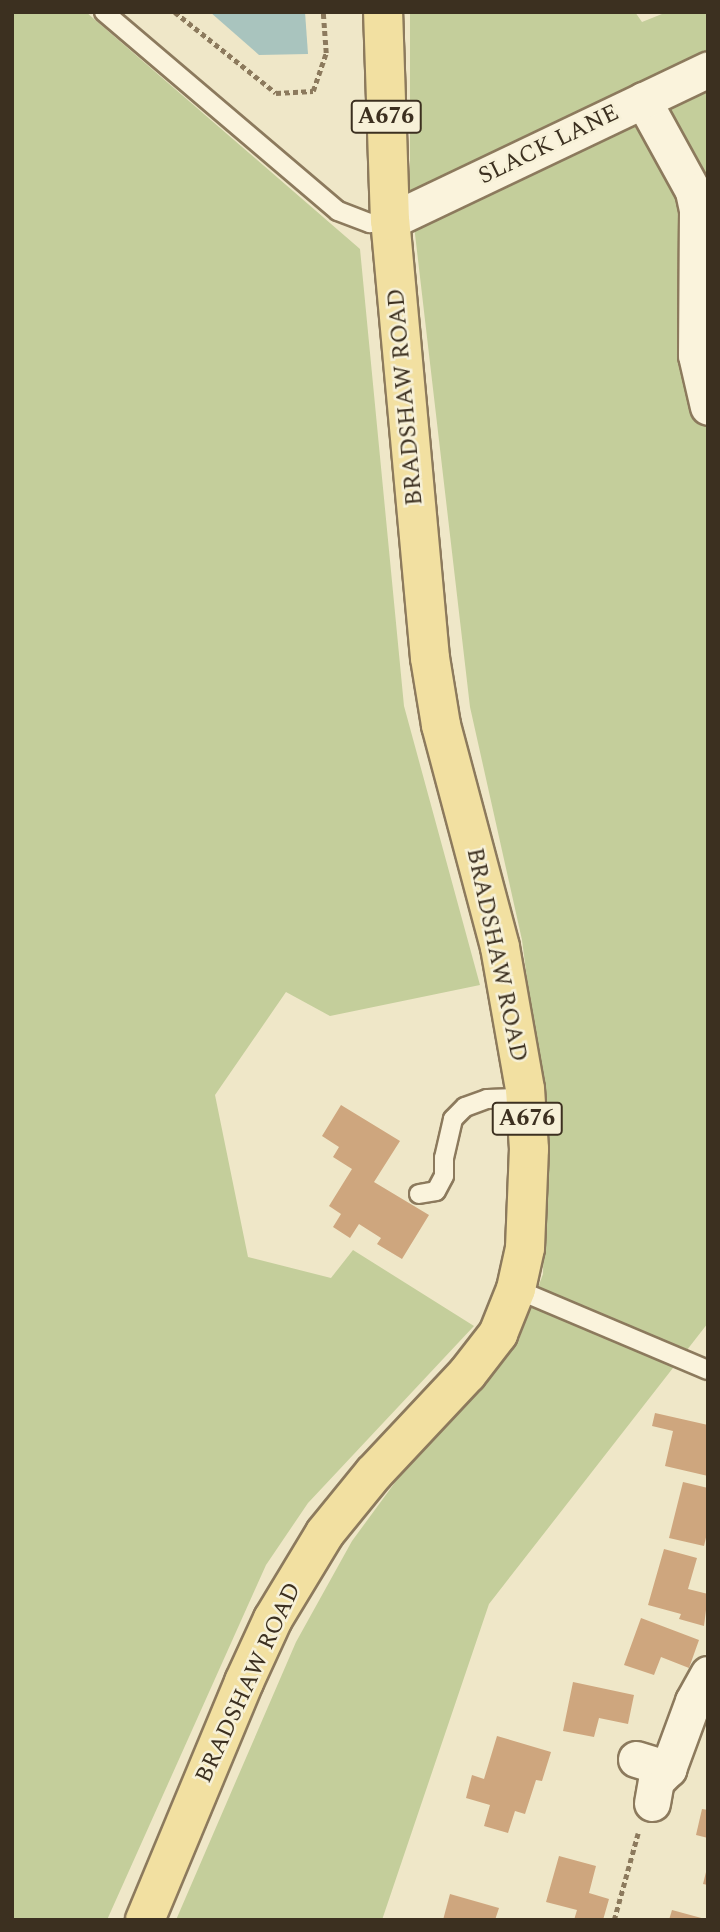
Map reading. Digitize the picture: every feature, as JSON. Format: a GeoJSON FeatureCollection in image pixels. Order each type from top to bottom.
{"type":"FeatureCollection","features":[{"type":"Feature","properties":{"kind":"main road","name":"BRADSHAW ROAD"},"geometry":{"type":"LineString","coordinates":[[145,1920],[244,1682],[297,1578],[324,1533],[498,1334],[516,1289],[525,1248],[528,1200],[525,1098],[500,947],[441,725],[430,658],[390,221],[383,12]]}},
{"type":"Feature","properties":{"kind":"street","name":"SLACK LANE"},"geometry":{"type":"LineString","coordinates":[[390,221],[708,69]]}},
{"type":"Feature","properties":{"kind":"street"},"geometry":{"type":"LineString","coordinates":[[643,100],[693,191],[697,210],[696,355],[708,407]]}},
{"type":"Feature","properties":{"kind":"street"},"geometry":{"type":"LineString","coordinates":[[652,1803],[656,1781],[652,1764],[708,1674]]}},
{"type":"Feature","properties":{"kind":"lane"},"geometry":{"type":"LineString","coordinates":[[104,12],[338,211],[370,223],[390,221]]}},
{"type":"Feature","properties":{"kind":"lane"},"geometry":{"type":"LineString","coordinates":[[419,1194],[436,1191],[444,1176],[444,1158],[453,1119],[465,1107],[487,1099],[525,1098]]}},
{"type":"Feature","properties":{"kind":"lane"},"geometry":{"type":"LineString","coordinates":[[516,1289],[708,1370]]}},
{"type":"Feature","properties":{"kind":"path"},"geometry":{"type":"LineString","coordinates":[[175,12],[276,93],[313,91],[326,53],[323,12]]}},
{"type":"Feature","properties":{"kind":"path"},"geometry":{"type":"LineString","coordinates":[[614,1920],[643,1816],[652,1803]]}},
{"type":"Feature","properties":{"kind":"green space"},"geometry":{"type":"Polygon","coordinates":[[[12,12],[86,12],[360,249],[404,706],[480,985],[330,1016],[286,992],[215,1095],[248,1257],[331,1278],[353,1250],[474,1326],[308,1503],[266,1565],[107,1920],[12,1920],[12,12]]]}},
{"type":"Feature","properties":{"kind":"green space"},"geometry":{"type":"Polygon","coordinates":[[[410,12],[635,12],[642,22],[667,12],[708,12],[708,211],[693,400],[708,431],[708,1323],[489,1604],[382,1920],[176,1920],[296,1642],[352,1541],[399,1477],[518,1342],[543,1274],[546,1126],[522,940],[470,707],[410,191],[410,12]]]}},
{"type":"Feature","properties":{"kind":"water"},"geometry":{"type":"Polygon","coordinates":[[[210,12],[305,12],[308,54],[259,55],[210,12]]]}},
{"type":"Feature","properties":{"kind":"building"},"geometry":{"type":"Polygon","coordinates":[[[341,1105],[400,1141],[374,1182],[429,1215],[402,1259],[377,1244],[381,1238],[359,1224],[350,1238],[333,1227],[341,1214],[329,1206],[352,1169],[333,1157],[339,1147],[322,1136],[341,1105]]]}},
{"type":"Feature","properties":{"kind":"building"},"geometry":{"type":"Polygon","coordinates":[[[655,1413],[708,1425],[708,1476],[665,1466],[673,1431],[652,1426],[655,1413]]]}},
{"type":"Feature","properties":{"kind":"building"},"geometry":{"type":"Polygon","coordinates":[[[683,1482],[708,1488],[708,1529],[704,1546],[669,1538],[683,1482]]]}},
{"type":"Feature","properties":{"kind":"building"},"geometry":{"type":"Polygon","coordinates":[[[664,1549],[697,1558],[688,1589],[708,1594],[704,1626],[679,1619],[681,1614],[648,1605],[664,1549]]]}},
{"type":"Feature","properties":{"kind":"building"},"geometry":{"type":"Polygon","coordinates":[[[641,1618],[699,1640],[689,1668],[661,1657],[654,1675],[624,1665],[641,1618]]]}},
{"type":"Feature","properties":{"kind":"building"},"geometry":{"type":"Polygon","coordinates":[[[573,1682],[634,1695],[628,1724],[599,1718],[594,1737],[563,1731],[573,1682]]]}},
{"type":"Feature","properties":{"kind":"building"},"geometry":{"type":"Polygon","coordinates":[[[497,1736],[551,1752],[542,1781],[536,1780],[525,1814],[515,1811],[508,1833],[484,1826],[490,1805],[466,1798],[472,1775],[484,1779],[497,1736]]]}},
{"type":"Feature","properties":{"kind":"building"},"geometry":{"type":"Polygon","coordinates":[[[702,1809],[708,1810],[708,1838],[696,1835],[702,1809]]]}},
{"type":"Feature","properties":{"kind":"building"},"geometry":{"type":"Polygon","coordinates":[[[559,1856],[596,1866],[589,1893],[609,1899],[603,1920],[574,1920],[577,1910],[546,1902],[559,1856]]]}},
{"type":"Feature","properties":{"kind":"building"},"geometry":{"type":"Polygon","coordinates":[[[708,1868],[708,1885],[703,1884],[708,1868]]]}},
{"type":"Feature","properties":{"kind":"building"},"geometry":{"type":"Polygon","coordinates":[[[450,1894],[499,1908],[495,1920],[443,1920],[450,1894]]]}},
{"type":"Feature","properties":{"kind":"building"},"geometry":{"type":"Polygon","coordinates":[[[672,1910],[705,1919],[705,1920],[669,1920],[672,1910]]]}}]}
